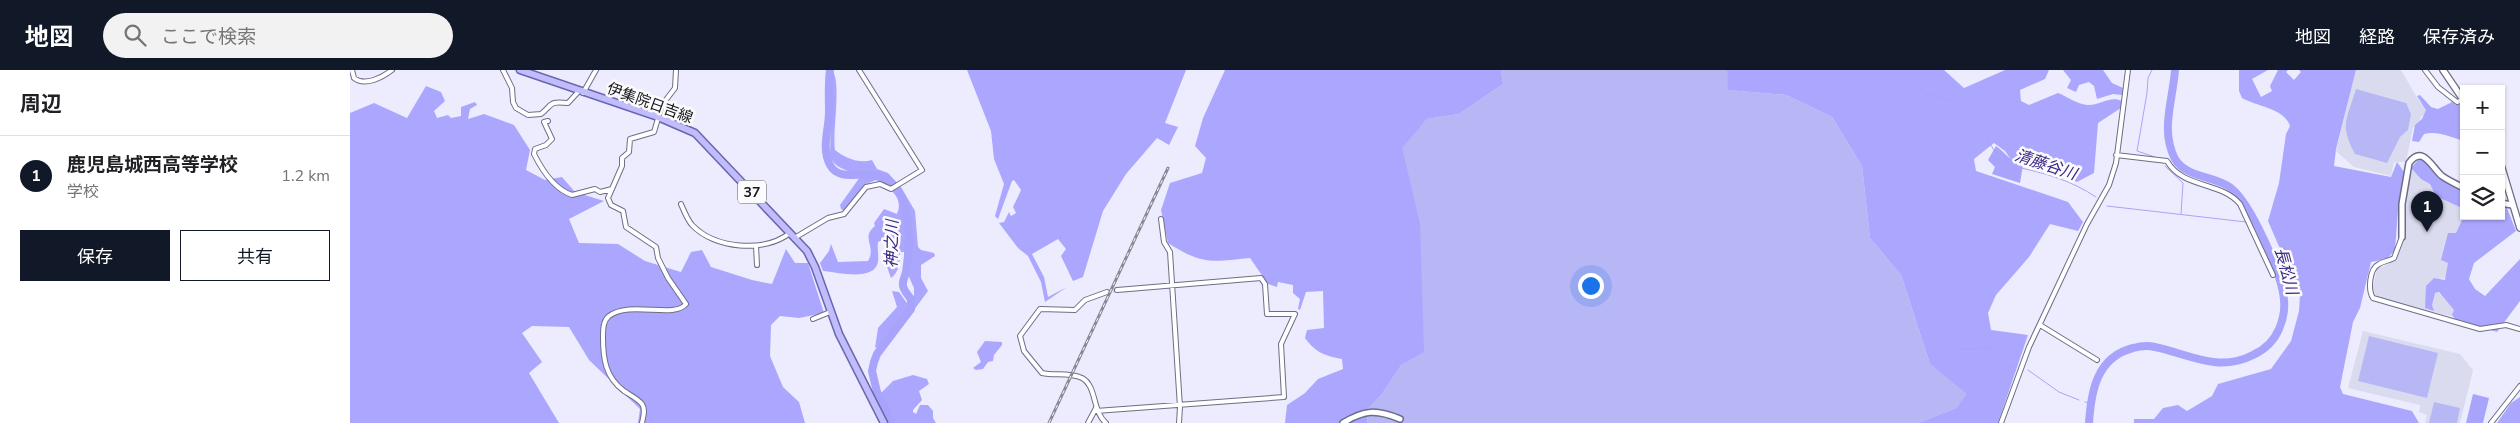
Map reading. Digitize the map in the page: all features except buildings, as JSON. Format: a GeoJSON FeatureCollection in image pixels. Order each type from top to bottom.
{"type":"FeatureCollection","features":[{"type":"Feature","properties":{"kind":"main road","name":"伊集院日吉線"},"geometry":{"type":"LineString","coordinates":[[520,70],[658,117],[695,133],[793,235],[815,267],[830,312],[884,423]]}},
{"type":"Feature","properties":{"kind":"main road"},"geometry":{"type":"LineString","coordinates":[[2442,70],[2460,95]]}},
{"type":"Feature","properties":{"kind":"main road"},"geometry":{"type":"LineString","coordinates":[[2504,175],[2520,228]]}},
{"type":"Feature","properties":{"kind":"street"},"geometry":{"type":"LineString","coordinates":[[352,70],[354,78],[361,82],[378,79],[392,70]]}},
{"type":"Feature","properties":{"kind":"street"},"geometry":{"type":"LineString","coordinates":[[503,70],[512,88],[516,108],[528,115],[541,114],[548,105],[556,102],[568,103],[581,92],[596,70]]}},
{"type":"Feature","properties":{"kind":"street"},"geometry":{"type":"LineString","coordinates":[[642,423],[644,410],[642,404],[614,382],[606,366],[602,348],[605,321],[608,316],[627,308],[665,310],[681,308],[686,304],[668,278],[658,258],[656,246],[626,227],[623,212],[611,204],[608,198],[622,166],[622,158],[629,152],[630,139],[654,132],[662,105],[674,88],[676,70]]}},
{"type":"Feature","properties":{"kind":"street"},"geometry":{"type":"LineString","coordinates":[[681,204],[692,225],[704,234],[731,244],[756,246],[778,241],[828,218],[844,214],[866,187],[880,184],[891,189],[922,170],[859,70]]}},
{"type":"Feature","properties":{"kind":"street"},"geometry":{"type":"LineString","coordinates":[[2000,423],[2040,325],[2087,224],[2109,185],[2116,155],[2128,70]]}},
{"type":"Feature","properties":{"kind":"street"},"geometry":{"type":"LineString","coordinates":[[2424,70],[2447,95],[2457,102],[2460,101]]}},
{"type":"Feature","properties":{"kind":"street"},"geometry":{"type":"LineString","coordinates":[[548,121],[544,122],[552,139],[546,145],[535,149],[534,154],[555,185],[572,195],[595,190],[600,192],[612,189]]}},
{"type":"Feature","properties":{"kind":"street"},"geometry":{"type":"LineString","coordinates":[[2116,155],[2167,161],[2177,173],[2191,181],[2234,196],[2244,212],[2273,275]]}},
{"type":"Feature","properties":{"kind":"street"},"geometry":{"type":"LineString","coordinates":[[2460,186],[2445,178],[2425,156],[2421,155],[2412,159],[2409,163],[2403,194],[2402,237],[2394,258],[2378,264],[2374,269],[2369,289],[2377,300],[2455,320],[2480,329],[2506,325],[2520,329]]}},
{"type":"Feature","properties":{"kind":"street"},"geometry":{"type":"LineString","coordinates":[[2505,204],[2512,205]]}},
{"type":"Feature","properties":{"kind":"street"},"geometry":{"type":"LineString","coordinates":[[1161,219],[1164,242],[1170,252],[1180,406],[1178,423]]}},
{"type":"Feature","properties":{"kind":"street"},"geometry":{"type":"LineString","coordinates":[[756,246],[757,265]]}},
{"type":"Feature","properties":{"kind":"street"},"geometry":{"type":"LineString","coordinates":[[1096,410],[1284,398],[1281,344],[1295,314],[1267,314],[1265,284],[1261,278],[1117,290]]}},
{"type":"Feature","properties":{"kind":"street"},"geometry":{"type":"LineString","coordinates":[[1106,423],[1096,410],[1089,384],[1082,378],[1049,374],[1037,369],[1024,351],[1020,336],[1040,310],[1074,310],[1085,300],[1107,292]]}},
{"type":"Feature","properties":{"kind":"street"},"geometry":{"type":"LineString","coordinates":[[813,319],[830,312]]}},
{"type":"Feature","properties":{"kind":"street"},"geometry":{"type":"LineString","coordinates":[[2040,325],[2097,360]]}},
{"type":"Feature","properties":{"kind":"street"},"geometry":{"type":"LineString","coordinates":[[2492,423],[2520,386]]}},
{"type":"Feature","properties":{"kind":"street"},"geometry":{"type":"LineString","coordinates":[[1088,423],[1096,410]]}},
{"type":"Feature","properties":{"kind":"street"},"geometry":{"type":"LineString","coordinates":[[1343,423],[1362,413],[1382,412],[1400,418]]}},
{"type":"Feature","properties":{"kind":"shaded area"},"geometry":{"type":"Polygon","coordinates":[[[832,70],[835,76],[837,96],[835,150],[852,160],[872,160],[877,169],[888,173],[901,187],[915,211],[918,247],[921,250],[934,253],[935,256],[921,265],[921,278],[928,291],[908,318],[895,328],[882,345],[875,348],[878,328],[897,307],[892,291],[899,292],[909,306],[914,301],[914,288],[909,277],[904,252],[900,252],[896,273],[891,278],[887,267],[889,243],[882,240],[878,242],[878,262],[870,272],[846,274],[823,271],[820,263],[829,251],[831,244],[838,262],[868,261],[871,251],[869,234],[875,226],[874,223],[884,209],[897,214],[899,208],[899,202],[894,194],[876,180],[864,185],[844,211],[841,209],[840,205],[860,177],[839,167],[832,161],[830,156],[832,70]]]}},
{"type":"Feature","properties":{"kind":"shaded area"},"geometry":{"type":"Polygon","coordinates":[[[967,70],[1186,70],[1165,123],[1178,127],[1169,145],[1157,138],[1126,174],[1103,211],[1083,277],[1073,281],[1061,256],[1066,249],[1058,239],[1032,254],[1044,277],[1048,297],[1067,287],[1045,302],[1041,282],[1028,256],[1018,248],[999,223],[1004,222],[1009,212],[1011,216],[1016,213],[1013,207],[1021,190],[1014,180],[998,219],[995,216],[1004,184],[994,159],[991,131],[967,70]]]}},
{"type":"Feature","properties":{"kind":"shaded area"},"geometry":{"type":"Polygon","coordinates":[[[1225,70],[1501,70],[1503,84],[1459,114],[1427,119],[1402,148],[1420,222],[1424,352],[1402,364],[1382,394],[1368,409],[1367,423],[1285,423],[1287,405],[1305,393],[1318,379],[1343,369],[1342,359],[1321,353],[1305,338],[1307,330],[1324,328],[1323,291],[1306,292],[1300,310],[1298,309],[1300,299],[1293,293],[1293,285],[1278,282],[1277,287],[1268,284],[1250,258],[1207,260],[1190,255],[1168,243],[1161,210],[1170,183],[1202,173],[1206,158],[1195,146],[1203,118],[1225,70]]]}},
{"type":"Feature","properties":{"kind":"shaded area"},"geometry":{"type":"Polygon","coordinates":[[[1501,70],[1727,70],[1729,90],[1786,95],[1832,117],[1862,166],[1870,238],[1901,275],[1930,364],[1968,394],[1956,408],[1918,423],[1367,423],[1368,409],[1382,394],[1402,364],[1420,222],[1401,148],[1427,119],[1459,114],[1503,84],[1501,70]]]}},
{"type":"Feature","properties":{"kind":"shaded area"},"geometry":{"type":"Polygon","coordinates":[[[1727,70],[1944,70],[1964,88],[2005,70],[2049,70],[2045,79],[2020,90],[2021,101],[2029,105],[2058,93],[2087,105],[2113,99],[2122,101],[2121,108],[2098,123],[2094,173],[2077,182],[2043,168],[2012,161],[2005,151],[1994,143],[1974,159],[1976,171],[2068,202],[2083,222],[2078,231],[2050,224],[2029,257],[1996,295],[1988,313],[1991,330],[2028,335],[1998,423],[1918,423],[1956,408],[1967,394],[1930,364],[1901,275],[1870,238],[1862,166],[1832,117],[1786,95],[1728,90],[1727,70]]]}},
{"type":"Feature","properties":{"kind":"shaded area"},"geometry":{"type":"Polygon","coordinates":[[[2063,70],[2103,70],[2112,83],[2123,88],[2122,95],[2113,94],[2097,99],[2094,86],[2089,82],[2079,85],[2076,92],[2067,88],[2071,80],[2063,70]]]}},
{"type":"Feature","properties":{"kind":"shaded area"},"geometry":{"type":"Polygon","coordinates":[[[2239,70],[2268,70],[2252,79],[2261,97],[2272,91],[2270,86],[2278,70],[2288,70],[2286,72],[2294,80],[2301,72],[2299,70],[2356,70],[2336,149],[2334,166],[2391,177],[2397,162],[2404,172],[2395,250],[2387,259],[2371,262],[2360,308],[2353,322],[2340,387],[2343,394],[2412,411],[2419,423],[2134,423],[2134,419],[2154,419],[2163,408],[2178,405],[2187,411],[2212,396],[2218,384],[2271,369],[2291,341],[2299,311],[2300,295],[2268,221],[2279,183],[2286,134],[2290,126],[2282,115],[2242,98],[2239,91],[2239,70]]]}},
{"type":"Feature","properties":{"kind":"shaded area"},"geometry":{"type":"Polygon","coordinates":[[[2356,70],[2401,70],[2419,101],[2425,107],[2437,113],[2421,116],[2418,128],[2413,127],[2406,162],[2394,162],[2391,176],[2354,167],[2336,151],[2356,70]]]}},
{"type":"Feature","properties":{"kind":"shaded area"},"geometry":{"type":"Polygon","coordinates":[[[426,86],[441,92],[445,101],[434,111],[437,118],[448,115],[451,118],[461,116],[461,107],[475,102],[477,105],[470,109],[468,119],[484,114],[514,125],[530,150],[526,170],[545,180],[562,177],[575,192],[604,201],[569,219],[579,243],[618,244],[645,261],[681,272],[691,252],[702,250],[711,267],[752,280],[772,284],[786,249],[795,263],[808,263],[824,313],[799,318],[780,316],[771,325],[770,356],[783,387],[799,402],[805,423],[638,423],[640,409],[589,360],[569,327],[532,326],[522,333],[542,362],[529,373],[559,423],[350,423],[350,113],[374,103],[407,118],[426,86]]]}},
{"type":"Feature","properties":{"kind":"shaded area"},"geometry":{"type":"Polygon","coordinates":[[[2356,89],[2406,103],[2411,114],[2408,130],[2400,137],[2387,163],[2355,154],[2350,144],[2347,136],[2346,122],[2356,89]]]}},
{"type":"Feature","properties":{"kind":"shaded area"},"geometry":{"type":"Polygon","coordinates":[[[2420,95],[2431,107],[2438,109],[2452,102],[2456,105],[2460,103],[2460,140],[2429,133],[2424,134],[2419,142],[2412,141],[2415,125],[2422,119],[2426,110],[2417,96],[2420,95]]]}},
{"type":"Feature","properties":{"kind":"shaded area"},"geometry":{"type":"Polygon","coordinates":[[[1996,146],[2011,159],[2023,165],[2020,183],[1992,174],[1995,167],[1988,160],[1996,146]]]}},
{"type":"Feature","properties":{"kind":"shaded area"},"geometry":{"type":"Polygon","coordinates":[[[2422,158],[2446,181],[2460,188],[2460,220],[2465,220],[2448,279],[2441,278],[2435,292],[2440,294],[2448,303],[2453,304],[2458,310],[2455,317],[2381,300],[2372,291],[2377,269],[2393,262],[2398,257],[2404,233],[2405,195],[2412,162],[2422,158]]]}},
{"type":"Feature","properties":{"kind":"shaded area"},"geometry":{"type":"Polygon","coordinates":[[[2419,159],[2426,162],[2441,178],[2460,189],[2460,207],[2436,196],[2430,184],[2421,179],[2411,168],[2419,159]]]}},
{"type":"Feature","properties":{"kind":"shaded area"},"geometry":{"type":"Polygon","coordinates":[[[2505,207],[2507,208],[2516,231],[2474,263],[2469,279],[2475,289],[2485,296],[2520,259],[2520,301],[2497,332],[2455,319],[2452,315],[2454,310],[2439,292],[2435,293],[2432,305],[2434,311],[2425,308],[2426,286],[2434,278],[2445,280],[2448,263],[2441,260],[2448,233],[2456,233],[2462,220],[2505,220],[2505,207]]]}},
{"type":"Feature","properties":{"kind":"shaded area"},"geometry":{"type":"Polygon","coordinates":[[[2363,331],[2460,354],[2473,370],[2460,423],[2425,423],[2427,415],[2419,412],[2420,405],[2348,388],[2363,331]]]}},
{"type":"Feature","properties":{"kind":"shaded area"},"geometry":{"type":"Polygon","coordinates":[[[2369,336],[2438,353],[2427,398],[2358,381],[2369,336]]]}},
{"type":"Feature","properties":{"kind":"shaded area"},"geometry":{"type":"Polygon","coordinates":[[[985,341],[1002,342],[1002,345],[994,355],[993,361],[988,362],[983,369],[976,370],[973,368],[981,362],[977,352],[985,341]]]}},
{"type":"Feature","properties":{"kind":"shaded area"},"geometry":{"type":"Polygon","coordinates":[[[913,375],[927,379],[929,384],[919,391],[922,400],[913,412],[916,414],[920,405],[928,405],[933,411],[933,418],[936,423],[896,423],[881,393],[893,381],[913,375]]]}},
{"type":"Feature","properties":{"kind":"shaded area"},"geometry":{"type":"Polygon","coordinates":[[[2473,394],[2489,398],[2483,423],[2466,423],[2473,394]]]}},
{"type":"Feature","properties":{"kind":"shaded area"},"geometry":{"type":"Polygon","coordinates":[[[2520,397],[2520,423],[2497,423],[2511,403],[2520,397]]]}},
{"type":"Feature","properties":{"kind":"shaded area"},"geometry":{"type":"Polygon","coordinates":[[[2434,402],[2460,408],[2457,423],[2429,423],[2434,402]]]}},
{"type":"Feature","properties":{"kind":"waterway","name":"神之川"},"geometry":{"type":"LineString","coordinates":[[830,70],[829,118],[826,145],[827,159],[830,165],[837,172],[845,175],[877,176],[888,180],[897,190],[907,215],[909,248],[903,284],[904,290],[911,299],[911,309],[877,354],[872,371],[877,392],[892,423]]}},
{"type":"Feature","properties":{"kind":"waterway","name":"清藤谷川"},"geometry":{"type":"LineString","coordinates":[[1910,70],[1925,94],[1951,100],[1980,126],[1995,152]]}},
{"type":"Feature","properties":{"kind":"waterway"},"geometry":{"type":"LineString","coordinates":[[2152,70],[2148,78],[2137,151],[2155,157]]}},
{"type":"Feature","properties":{"kind":"waterway","name":"長松川"},"geometry":{"type":"LineString","coordinates":[[2089,423],[2094,388],[2098,377],[2111,359],[2121,352],[2136,347],[2149,346],[2216,362],[2240,360],[2265,348],[2277,333],[2283,319],[2284,300],[2282,288],[2272,257],[2256,224],[2239,196],[2225,184],[2186,170],[2175,159],[2168,137],[2175,70]]}},
{"type":"Feature","properties":{"kind":"waterway"},"geometry":{"type":"LineString","coordinates":[[2165,166],[2183,183],[2181,214]]}},
{"type":"Feature","properties":{"kind":"waterway","name":"清藤谷川"},"geometry":{"type":"LineString","coordinates":[[2021,168],[2060,179],[2096,197]]}},
{"type":"Feature","properties":{"kind":"waterway","name":"清藤谷川"},"geometry":{"type":"LineString","coordinates":[[2107,206],[2246,222]]}},
{"type":"Feature","properties":{"kind":"waterway"},"geometry":{"type":"LineString","coordinates":[[1959,349],[1992,348],[2008,365],[2015,367]]}},
{"type":"Feature","properties":{"kind":"waterway"},"geometry":{"type":"LineString","coordinates":[[2028,370],[2059,392],[2079,400]]}},
{"type":"Feature","properties":{"kind":"waterway","name":"長松川"},"geometry":{"type":"LineString","coordinates":[[2085,402],[2090,403]]}},
{"type":"Feature","properties":{"kind":"tunnel"},"geometry":{"type":"LineString","coordinates":[[1107,292],[1117,290]]}},
{"type":"Feature","properties":{"kind":"railway"},"geometry":{"type":"LineString","coordinates":[[1049,423],[1168,168]]}},
{"type":"Feature","properties":{"kind":"place","name":"鹿児島城西高等学校"},"geometry":{"type":"Point","coordinates":[2427,232]}}]}
